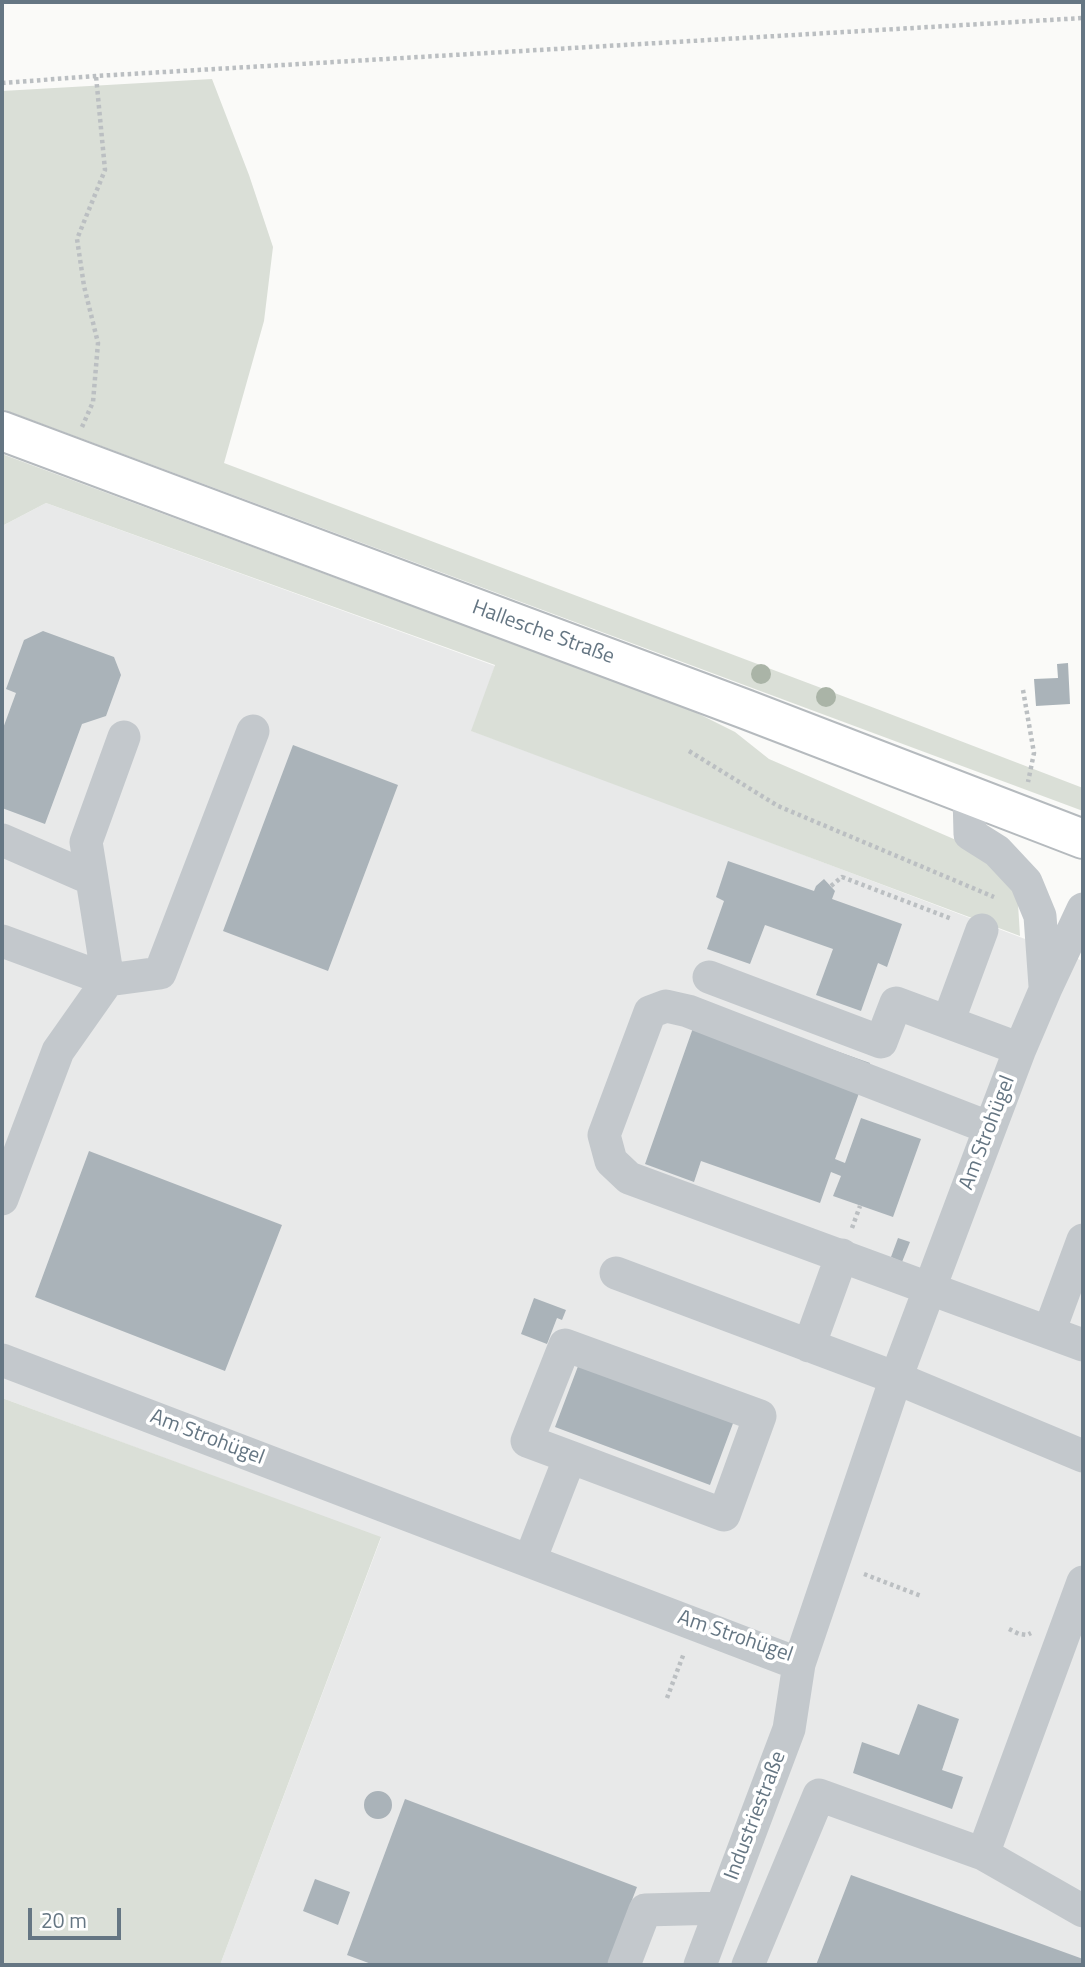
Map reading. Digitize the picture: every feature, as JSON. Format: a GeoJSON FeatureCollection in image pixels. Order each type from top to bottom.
{"type":"FeatureCollection","features":[{"type":"Feature","properties":{"kind":"main road","name":"Hallesche Straße"},"geometry":{"type":"LineString","coordinates":[[2,431],[719,699],[1083,839]]}},
{"type":"Feature","properties":{"kind":"street"},"geometry":{"type":"LineString","coordinates":[[2,942],[107,980],[160,973],[253,731]]}},
{"type":"Feature","properties":{"kind":"street"},"geometry":{"type":"LineString","coordinates":[[2,1199],[58,1051],[107,980],[86,842],[124,737]]}},
{"type":"Feature","properties":{"kind":"street","name":"Am Strohügel"},"geometry":{"type":"LineString","coordinates":[[969,795],[970,834],[997,851],[1026,881],[1040,916],[1045,988]]}},
{"type":"Feature","properties":{"kind":"street"},"geometry":{"type":"LineString","coordinates":[[2,840],[92,879]]}},
{"type":"Feature","properties":{"kind":"street","name":"Am Strohügel"},"geometry":{"type":"LineString","coordinates":[[2,1360],[799,1664],[896,1378],[990,1128],[1045,988],[1083,909]]}},
{"type":"Feature","properties":{"kind":"street"},"geometry":{"type":"LineString","coordinates":[[948,1022],[982,930]]}},
{"type":"Feature","properties":{"kind":"street"},"geometry":{"type":"LineString","coordinates":[[709,977],[881,1042],[896,1003],[1020,1049]]}},
{"type":"Feature","properties":{"kind":"street"},"geometry":{"type":"LineString","coordinates":[[990,1128],[688,1011],[666,1006],[650,1012],[604,1135],[611,1160],[629,1178],[1083,1345]]}},
{"type":"Feature","properties":{"kind":"street"},"geometry":{"type":"LineString","coordinates":[[1049,1332],[1083,1240]]}},
{"type":"Feature","properties":{"kind":"street"},"geometry":{"type":"LineString","coordinates":[[809,1346],[842,1255]]}},
{"type":"Feature","properties":{"kind":"street"},"geometry":{"type":"LineString","coordinates":[[616,1273],[896,1378],[1083,1456]]}},
{"type":"Feature","properties":{"kind":"street"},"geometry":{"type":"LineString","coordinates":[[565,1345],[760,1416],[724,1515],[570,1457],[527,1441],[565,1345]]}},
{"type":"Feature","properties":{"kind":"street"},"geometry":{"type":"LineString","coordinates":[[530,1560],[570,1457]]}},
{"type":"Feature","properties":{"kind":"street"},"geometry":{"type":"LineString","coordinates":[[983,1854],[1083,1582]]}},
{"type":"Feature","properties":{"kind":"street","name":"Industriestraße"},"geometry":{"type":"LineString","coordinates":[[700,1965],[789,1729],[799,1664]]}},
{"type":"Feature","properties":{"kind":"street"},"geometry":{"type":"LineString","coordinates":[[771,1777],[983,1854],[1083,1911]]}},
{"type":"Feature","properties":{"kind":"street"},"geometry":{"type":"LineString","coordinates":[[748,1965],[819,1795]]}},
{"type":"Feature","properties":{"kind":"street"},"geometry":{"type":"LineString","coordinates":[[624,1965],[645,1910],[721,1908]]}},
{"type":"Feature","properties":{"kind":"path"},"geometry":{"type":"LineString","coordinates":[[2,83],[1083,18]]}},
{"type":"Feature","properties":{"kind":"path"},"geometry":{"type":"LineString","coordinates":[[69,456],[93,401],[98,343],[84,286],[77,239],[105,170],[96,76]]}},
{"type":"Feature","properties":{"kind":"path"},"geometry":{"type":"LineString","coordinates":[[1022,815],[1034,753],[1023,690]]}},
{"type":"Feature","properties":{"kind":"path"},"geometry":{"type":"LineString","coordinates":[[689,751],[778,806],[1040,916]]}},
{"type":"Feature","properties":{"kind":"path"},"geometry":{"type":"LineString","coordinates":[[831,886],[842,877],[982,930]]}},
{"type":"Feature","properties":{"kind":"path"},"geometry":{"type":"LineString","coordinates":[[833,1563],[921,1596]]}},
{"type":"Feature","properties":{"kind":"path"},"geometry":{"type":"LineString","coordinates":[[667,1698],[695,1624]]}},
{"type":"Feature","properties":{"kind":"shaded area"},"geometry":{"type":"Polygon","coordinates":[[[212,79],[273,247],[264,321],[224,463],[1083,788],[1083,811],[2,409],[2,91],[212,79]]]}},
{"type":"Feature","properties":{"kind":"shaded area"},"geometry":{"type":"Polygon","coordinates":[[[2,454],[691,710],[735,732],[769,759],[963,843],[1017,888],[1020,936],[471,731],[495,665],[46,503],[2,526],[2,454]]]}},
{"type":"Feature","properties":{"kind":"shaded area"},"geometry":{"type":"Polygon","coordinates":[[[46,503],[495,666],[472,731],[1083,961],[1083,1965],[220,1965],[381,1538],[2,1398],[2,526],[46,503]]]}},
{"type":"Feature","properties":{"kind":"shaded area"},"geometry":{"type":"Polygon","coordinates":[[[2,1398],[381,1537],[220,1965],[2,1965],[2,1398]]]}},
{"type":"Feature","properties":{"kind":"building"},"geometry":{"type":"Polygon","coordinates":[[[43,631],[114,657],[121,675],[106,716],[82,724],[45,824],[2,808],[2,731],[16,693],[6,689],[24,640],[43,631]]]}},
{"type":"Feature","properties":{"kind":"building"},"geometry":{"type":"Polygon","coordinates":[[[1068,663],[1070,704],[1036,706],[1034,679],[1058,678],[1057,664],[1068,663]]]}},
{"type":"Feature","properties":{"kind":"building"},"geometry":{"type":"Polygon","coordinates":[[[293,745],[398,785],[328,971],[223,931],[293,745]]]}},
{"type":"Feature","properties":{"kind":"building"},"geometry":{"type":"Polygon","coordinates":[[[728,861],[814,891],[824,879],[835,891],[832,899],[902,924],[887,967],[878,963],[861,1011],[816,995],[833,949],[765,925],[750,964],[707,949],[724,901],[716,897],[728,861]]]}},
{"type":"Feature","properties":{"kind":"building"},"geometry":{"type":"Polygon","coordinates":[[[693,1028],[797,1037],[870,1063],[835,1159],[845,1163],[861,1118],[921,1139],[893,1217],[833,1196],[841,1176],[831,1172],[820,1203],[701,1161],[694,1182],[645,1164],[693,1028]]]}},
{"type":"Feature","properties":{"kind":"building"},"geometry":{"type":"Polygon","coordinates":[[[89,1151],[282,1225],[225,1371],[35,1297],[89,1151]]]}},
{"type":"Feature","properties":{"kind":"building"},"geometry":{"type":"Polygon","coordinates":[[[898,1238],[910,1242],[902,1262],[891,1257],[898,1238]]]}},
{"type":"Feature","properties":{"kind":"building"},"geometry":{"type":"Polygon","coordinates":[[[534,1298],[566,1310],[562,1320],[557,1318],[547,1344],[521,1334],[534,1298]]]}},
{"type":"Feature","properties":{"kind":"building"},"geometry":{"type":"Polygon","coordinates":[[[580,1361],[735,1418],[710,1485],[555,1427],[580,1361]]]}},
{"type":"Feature","properties":{"kind":"building"},"geometry":{"type":"Polygon","coordinates":[[[918,1704],[959,1719],[942,1770],[963,1777],[952,1809],[853,1773],[862,1742],[899,1755],[918,1704]]]}},
{"type":"Feature","properties":{"kind":"building"},"geometry":{"type":"Polygon","coordinates":[[[378,1791],[388,1795],[392,1805],[388,1815],[378,1819],[368,1815],[364,1805],[368,1795],[378,1791]]]}},
{"type":"Feature","properties":{"kind":"building"},"geometry":{"type":"Polygon","coordinates":[[[405,1799],[637,1887],[617,1939],[622,1965],[374,1965],[347,1955],[405,1799]]]}},
{"type":"Feature","properties":{"kind":"building"},"geometry":{"type":"Polygon","coordinates":[[[851,1875],[1083,1959],[1083,1965],[816,1965],[851,1875]]]}},
{"type":"Feature","properties":{"kind":"building"},"geometry":{"type":"Polygon","coordinates":[[[315,1879],[350,1892],[338,1925],[303,1911],[315,1879]]]}}]}
